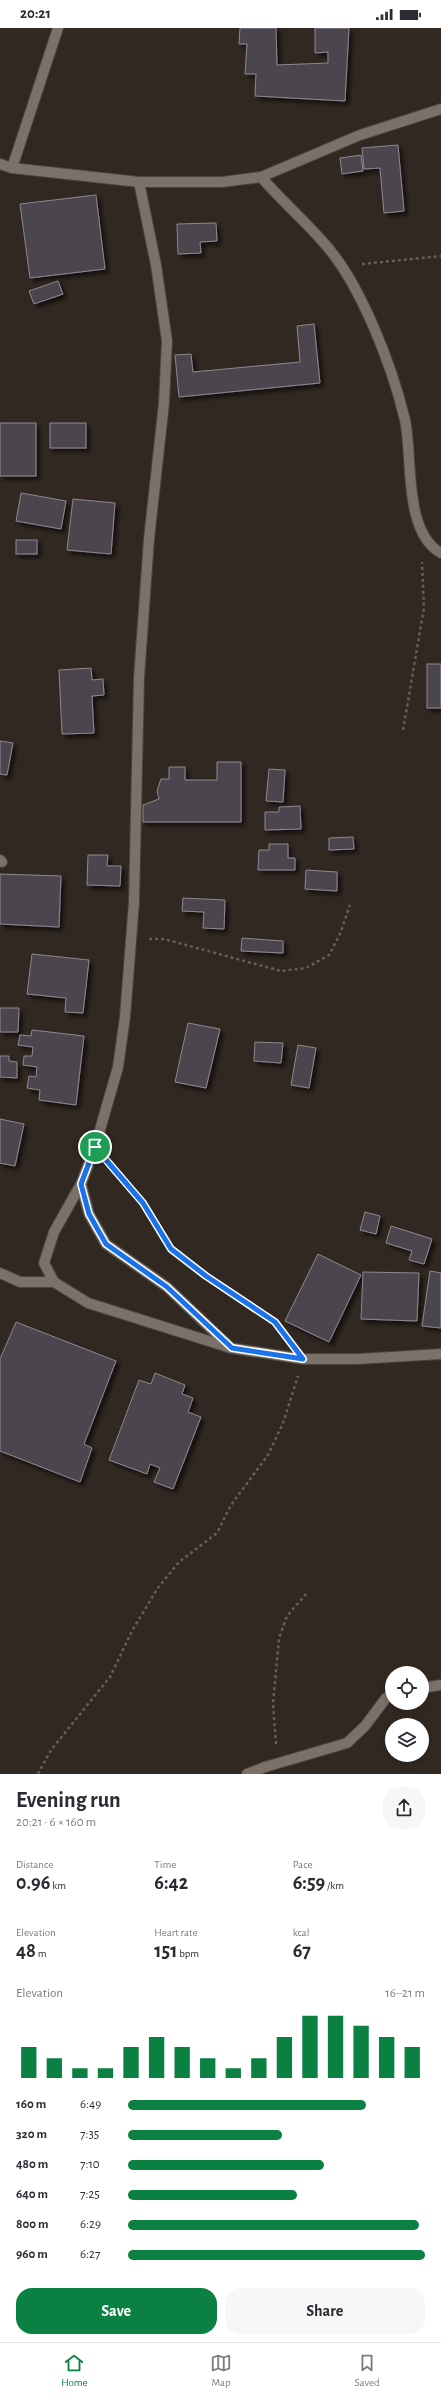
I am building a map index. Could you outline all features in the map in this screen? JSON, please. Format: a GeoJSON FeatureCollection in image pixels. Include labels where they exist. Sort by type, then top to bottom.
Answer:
{"type":"FeatureCollection","features":[{"type":"Feature","properties":{"kind":"street"},"geometry":{"type":"LineString","coordinates":[[12,168],[58,28]]}},
{"type":"Feature","properties":{"kind":"street"},"geometry":{"type":"LineString","coordinates":[[0,164],[12,168],[139,182],[222,182],[261,177],[360,135],[441,109]]}},
{"type":"Feature","properties":{"kind":"street"},"geometry":{"type":"LineString","coordinates":[[261,177],[324,243],[360,296],[391,374],[405,421],[414,510],[424,535],[434,549],[441,553]]}},
{"type":"Feature","properties":{"kind":"street"},"geometry":{"type":"LineString","coordinates":[[139,182],[156,265],[167,341],[164,403],[149,540],[139,678],[134,902],[118,1067],[95,1147],[81,1184],[54,1232],[44,1263],[54,1282],[88,1303],[232,1348],[303,1359],[358,1359],[441,1354]]}},
{"type":"Feature","properties":{"kind":"street"},"geometry":{"type":"LineString","coordinates":[[81,1184],[89,1214],[106,1244],[167,1287],[232,1348]]}},
{"type":"Feature","properties":{"kind":"street"},"geometry":{"type":"LineString","coordinates":[[0,1273],[20,1282],[54,1282]]}},
{"type":"Feature","properties":{"kind":"street"},"geometry":{"type":"LineString","coordinates":[[429,1687],[441,1685]]}},
{"type":"Feature","properties":{"kind":"street"},"geometry":{"type":"LineString","coordinates":[[247,1774],[278,1763],[347,1743],[365,1726],[385,1699]]}},
{"type":"Feature","properties":{"kind":"path"},"geometry":{"type":"LineString","coordinates":[[341,266],[441,256]]}},
{"type":"Feature","properties":{"kind":"path"},"geometry":{"type":"LineString","coordinates":[[403,730],[424,608],[422,571],[424,535]]}},
{"type":"Feature","properties":{"kind":"path"},"geometry":{"type":"LineString","coordinates":[[130,938],[164,939],[281,971],[306,968],[329,955],[340,934],[350,905]]}},
{"type":"Feature","properties":{"kind":"path"},"geometry":{"type":"LineString","coordinates":[[38,1774],[51,1750],[110,1677],[132,1630],[157,1589],[179,1562],[217,1533],[231,1504],[268,1455],[283,1423],[303,1359],[275,1322],[206,1276],[171,1249],[143,1203],[95,1147]]}},
{"type":"Feature","properties":{"kind":"path"},"geometry":{"type":"LineString","coordinates":[[278,1763],[273,1704],[279,1638],[287,1616],[307,1593]]}},
{"type":"Feature","properties":{"kind":"building"},"geometry":{"type":"Polygon","coordinates":[[[240,28],[276,28],[277,65],[328,63],[328,52],[315,53],[315,28],[349,28],[345,101],[255,96],[256,74],[245,74],[247,44],[239,44],[240,28]]]}},
{"type":"Feature","properties":{"kind":"building"},"geometry":{"type":"Polygon","coordinates":[[[398,145],[404,211],[384,213],[380,168],[364,169],[362,148],[398,145]]]}},
{"type":"Feature","properties":{"kind":"building"},"geometry":{"type":"Polygon","coordinates":[[[361,155],[363,171],[342,174],[340,158],[361,155]]]}},
{"type":"Feature","properties":{"kind":"building"},"geometry":{"type":"Polygon","coordinates":[[[96,195],[105,269],[30,278],[20,204],[96,195]]]}},
{"type":"Feature","properties":{"kind":"building"},"geometry":{"type":"Polygon","coordinates":[[[216,223],[217,241],[200,242],[201,253],[178,254],[177,224],[216,223]]]}},
{"type":"Feature","properties":{"kind":"building"},"geometry":{"type":"Polygon","coordinates":[[[58,281],[63,294],[34,304],[29,291],[58,281]]]}},
{"type":"Feature","properties":{"kind":"building"},"geometry":{"type":"Polygon","coordinates":[[[314,324],[320,383],[179,397],[175,355],[191,354],[193,372],[300,362],[297,326],[314,324]]]}},
{"type":"Feature","properties":{"kind":"building"},"geometry":{"type":"Polygon","coordinates":[[[0,423],[36,423],[36,476],[0,476],[0,423]]]}},
{"type":"Feature","properties":{"kind":"building"},"geometry":{"type":"Polygon","coordinates":[[[50,423],[86,423],[86,448],[50,448],[50,423]]]}},
{"type":"Feature","properties":{"kind":"building"},"geometry":{"type":"Polygon","coordinates":[[[21,493],[66,501],[61,529],[16,521],[21,493]]]}},
{"type":"Feature","properties":{"kind":"building"},"geometry":{"type":"Polygon","coordinates":[[[73,499],[115,503],[111,554],[67,550],[73,499]]]}},
{"type":"Feature","properties":{"kind":"building"},"geometry":{"type":"Polygon","coordinates":[[[16,540],[37,540],[37,554],[16,554],[16,540]]]}},
{"type":"Feature","properties":{"kind":"building"},"geometry":{"type":"Polygon","coordinates":[[[427,664],[441,664],[441,708],[427,708],[427,664]]]}},
{"type":"Feature","properties":{"kind":"building"},"geometry":{"type":"Polygon","coordinates":[[[91,668],[92,680],[103,679],[104,695],[92,696],[94,733],[62,734],[59,670],[91,668]]]}},
{"type":"Feature","properties":{"kind":"building"},"geometry":{"type":"Polygon","coordinates":[[[0,741],[13,743],[7,775],[0,774],[0,741]]]}},
{"type":"Feature","properties":{"kind":"building"},"geometry":{"type":"Polygon","coordinates":[[[217,762],[241,762],[241,822],[143,822],[143,805],[159,799],[157,791],[161,779],[169,779],[169,767],[185,767],[185,780],[217,780],[217,762]]]}},
{"type":"Feature","properties":{"kind":"building"},"geometry":{"type":"Polygon","coordinates":[[[269,769],[285,770],[283,802],[266,801],[269,769]]]}},
{"type":"Feature","properties":{"kind":"building"},"geometry":{"type":"Polygon","coordinates":[[[300,806],[301,829],[265,830],[265,812],[279,812],[279,807],[300,806]]]}},
{"type":"Feature","properties":{"kind":"building"},"geometry":{"type":"Polygon","coordinates":[[[353,837],[354,849],[329,850],[329,838],[353,837]]]}},
{"type":"Feature","properties":{"kind":"building"},"geometry":{"type":"Polygon","coordinates":[[[269,844],[288,844],[288,858],[295,858],[295,870],[258,870],[259,850],[269,850],[269,844]]]}},
{"type":"Feature","properties":{"kind":"building"},"geometry":{"type":"Polygon","coordinates":[[[88,855],[108,855],[107,866],[121,866],[120,886],[87,885],[88,855]]]}},
{"type":"Feature","properties":{"kind":"building"},"geometry":{"type":"Polygon","coordinates":[[[306,870],[337,872],[337,891],[305,889],[306,870]]]}},
{"type":"Feature","properties":{"kind":"building"},"geometry":{"type":"Polygon","coordinates":[[[0,874],[61,876],[59,927],[0,924],[0,874]]]}},
{"type":"Feature","properties":{"kind":"building"},"geometry":{"type":"Polygon","coordinates":[[[183,898],[225,900],[224,929],[203,928],[204,912],[182,911],[183,898]]]}},
{"type":"Feature","properties":{"kind":"building"},"geometry":{"type":"Polygon","coordinates":[[[242,938],[283,941],[283,953],[241,951],[242,938]]]}},
{"type":"Feature","properties":{"kind":"building"},"geometry":{"type":"Polygon","coordinates":[[[32,954],[89,960],[83,1013],[65,1012],[66,998],[27,994],[32,954]]]}},
{"type":"Feature","properties":{"kind":"building"},"geometry":{"type":"Polygon","coordinates":[[[0,1008],[19,1008],[18,1032],[0,1032],[0,1008]]]}},
{"type":"Feature","properties":{"kind":"building"},"geometry":{"type":"Polygon","coordinates":[[[188,1023],[220,1029],[206,1088],[175,1082],[188,1023]]]}},
{"type":"Feature","properties":{"kind":"building"},"geometry":{"type":"Polygon","coordinates":[[[32,1030],[84,1036],[76,1105],[39,1100],[40,1090],[27,1088],[29,1076],[36,1077],[37,1067],[23,1065],[24,1056],[32,1056],[33,1047],[18,1045],[20,1035],[31,1036],[32,1030]]]}},
{"type":"Feature","properties":{"kind":"building"},"geometry":{"type":"Polygon","coordinates":[[[255,1042],[283,1043],[281,1063],[254,1061],[255,1042]]]}},
{"type":"Feature","properties":{"kind":"building"},"geometry":{"type":"Polygon","coordinates":[[[298,1045],[316,1048],[309,1088],[291,1085],[298,1045]]]}},
{"type":"Feature","properties":{"kind":"building"},"geometry":{"type":"Polygon","coordinates":[[[0,1056],[9,1056],[9,1061],[17,1062],[17,1078],[0,1077],[0,1056]]]}},
{"type":"Feature","properties":{"kind":"building"},"geometry":{"type":"Polygon","coordinates":[[[0,1119],[24,1124],[15,1166],[0,1163],[0,1119]]]}},
{"type":"Feature","properties":{"kind":"building"},"geometry":{"type":"Polygon","coordinates":[[[365,1212],[380,1216],[376,1234],[360,1230],[365,1212]]]}},
{"type":"Feature","properties":{"kind":"building"},"geometry":{"type":"Polygon","coordinates":[[[391,1226],[432,1239],[424,1264],[409,1260],[412,1251],[386,1243],[391,1226]]]}},
{"type":"Feature","properties":{"kind":"building"},"geometry":{"type":"Polygon","coordinates":[[[318,1254],[361,1275],[329,1342],[285,1321],[318,1254]]]}},
{"type":"Feature","properties":{"kind":"building"},"geometry":{"type":"Polygon","coordinates":[[[430,1271],[441,1273],[441,1328],[422,1326],[430,1271]]]}},
{"type":"Feature","properties":{"kind":"building"},"geometry":{"type":"Polygon","coordinates":[[[363,1272],[419,1273],[417,1321],[361,1319],[363,1272]]]}},
{"type":"Feature","properties":{"kind":"building"},"geometry":{"type":"Polygon","coordinates":[[[16,1322],[116,1361],[84,1444],[92,1448],[80,1482],[0,1451],[0,1359],[16,1322]]]}},
{"type":"Feature","properties":{"kind":"building"},"geometry":{"type":"Polygon","coordinates":[[[155,1373],[185,1385],[182,1394],[193,1398],[188,1412],[201,1417],[173,1489],[154,1482],[160,1468],[150,1464],[147,1474],[109,1460],[139,1380],[151,1384],[155,1373]]]}},
{"type":"Feature","properties":{"kind":"route"},"geometry":{"type":"LineString","coordinates":[[95,1147],[143,1203],[171,1249],[206,1276],[275,1322],[303,1359],[232,1348],[167,1287],[106,1244],[89,1214],[81,1184],[95,1147]]}}]}
